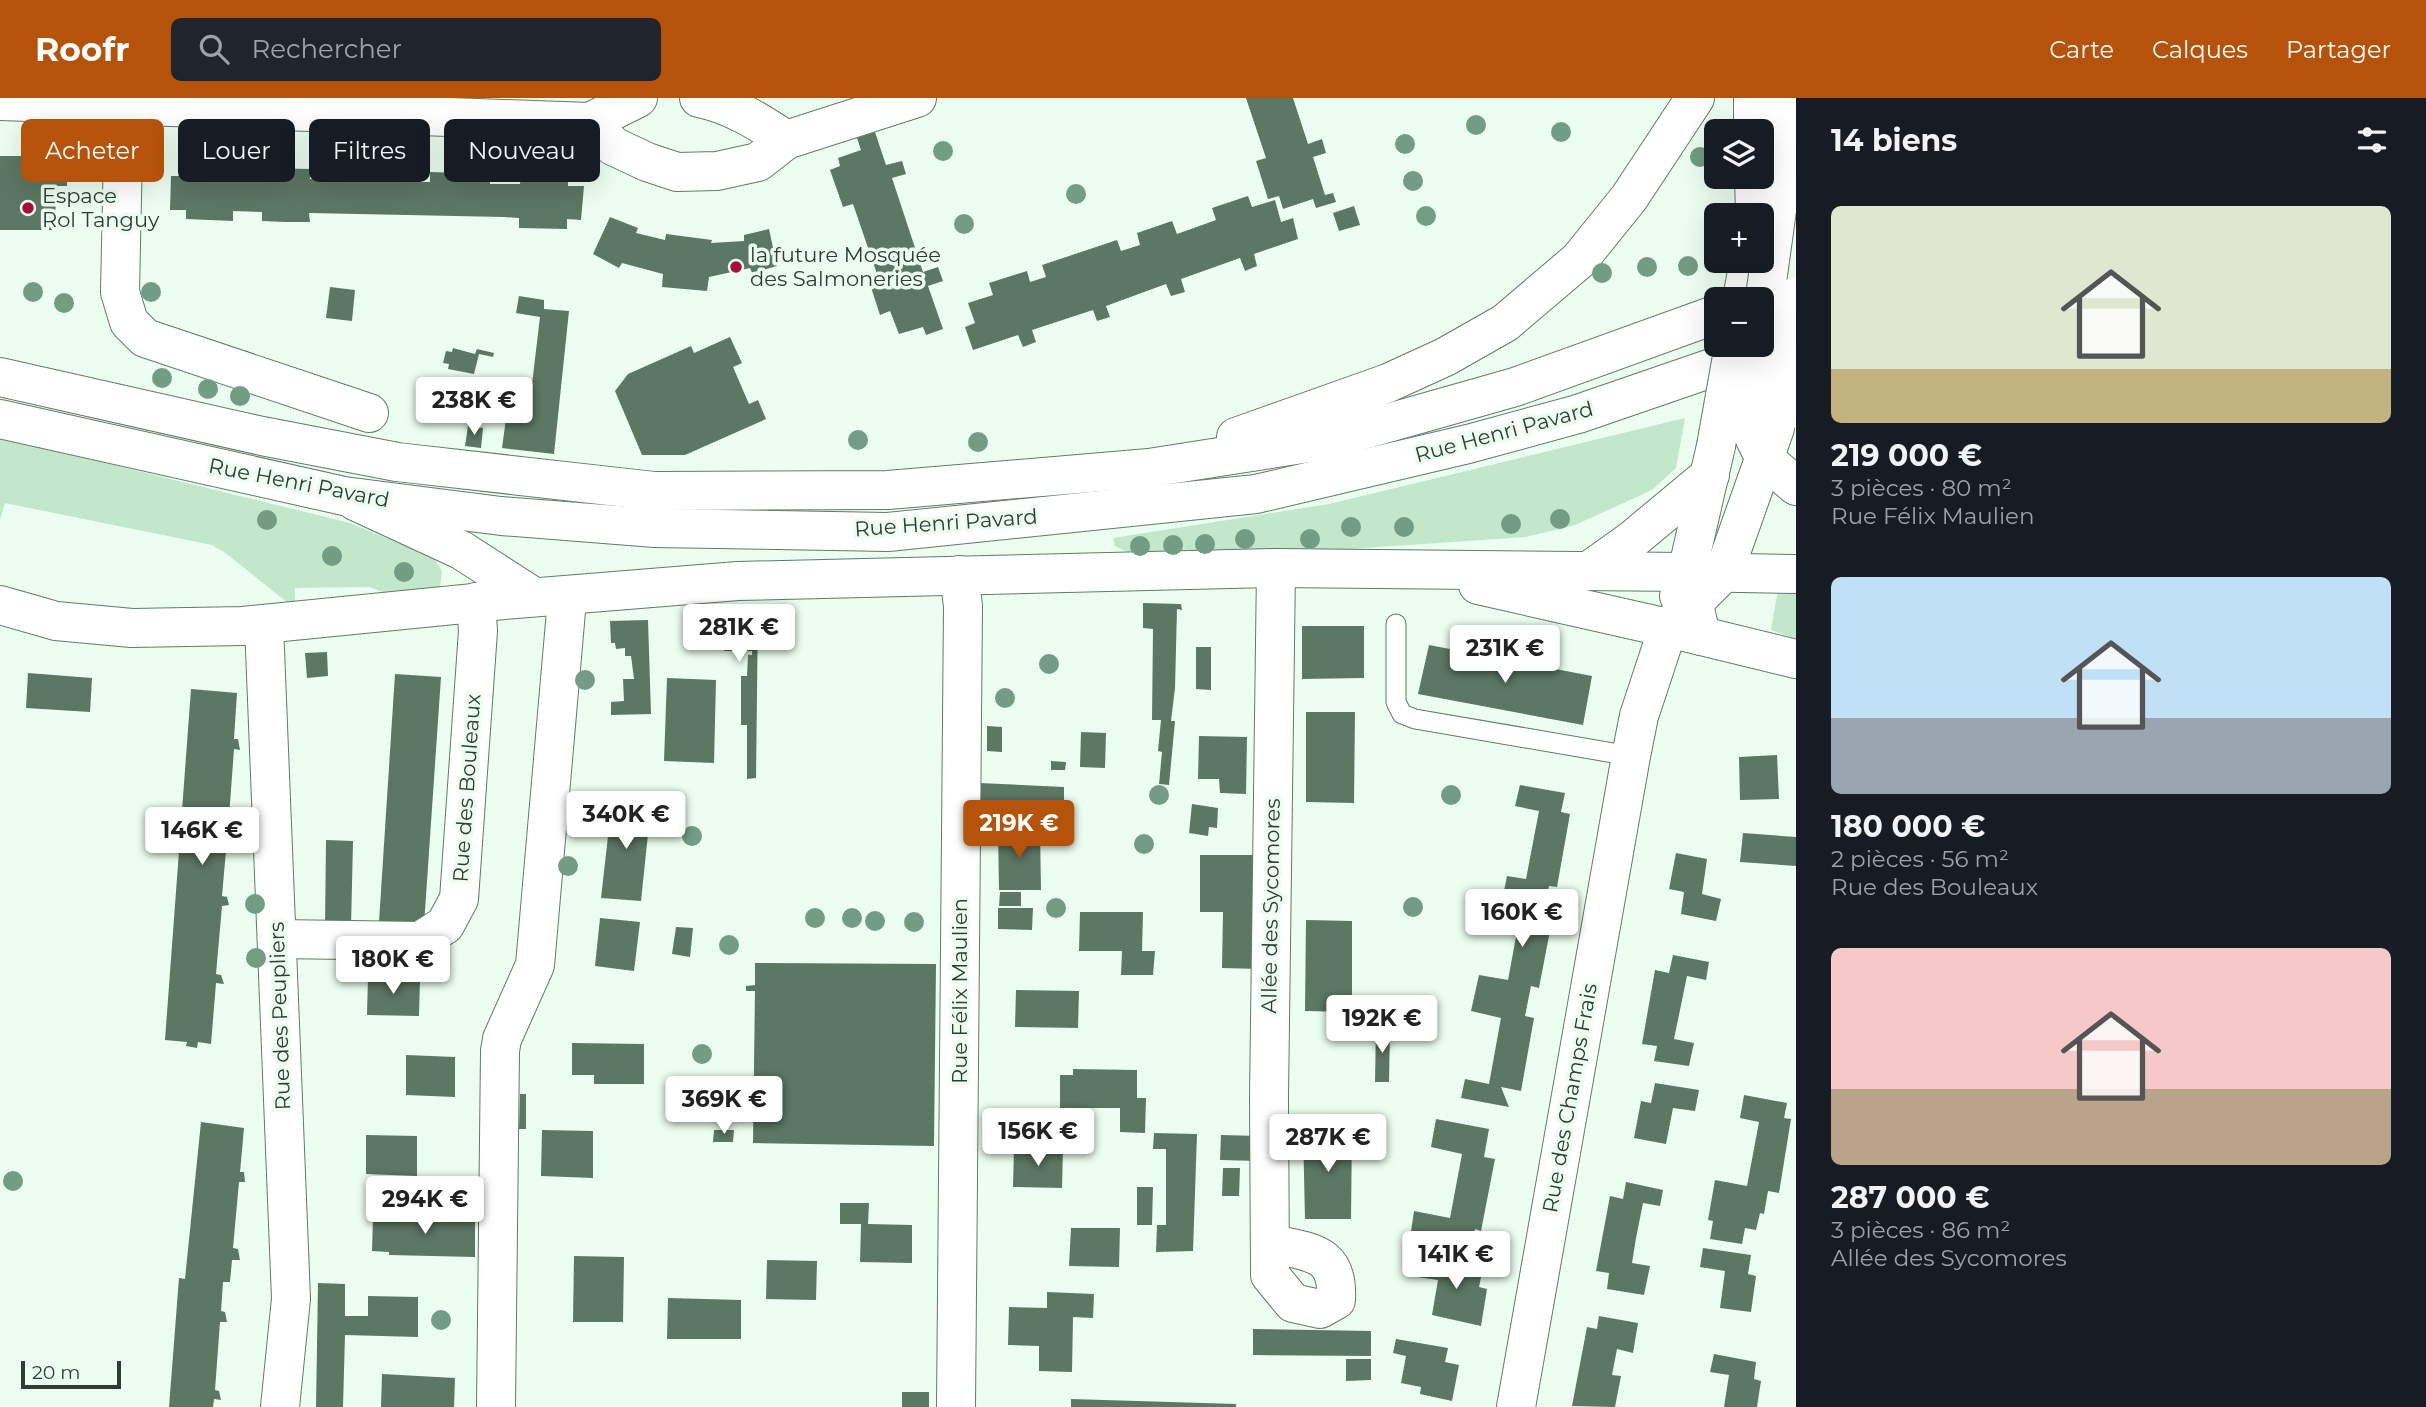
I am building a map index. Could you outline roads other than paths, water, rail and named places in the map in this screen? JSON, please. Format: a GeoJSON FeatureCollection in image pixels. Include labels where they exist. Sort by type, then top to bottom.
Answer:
{"type":"FeatureCollection","features":[{"type":"Feature","properties":{"kind":"street"},"geometry":{"type":"LineString","coordinates":[[596,119],[638,98]]}},
{"type":"Feature","properties":{"kind":"street"},"geometry":{"type":"LineString","coordinates":[[699,98],[724,103],[786,140]]}},
{"type":"Feature","properties":{"kind":"street"},"geometry":{"type":"LineString","coordinates":[[775,98],[786,140]]}},
{"type":"Feature","properties":{"kind":"street"},"geometry":{"type":"LineString","coordinates":[[600,132],[613,146],[677,172],[717,171],[758,162],[786,140],[917,98]]}},
{"type":"Feature","properties":{"kind":"street"},"geometry":{"type":"LineString","coordinates":[[1149,468],[1388,383],[1445,357],[1504,323],[1579,260],[1629,198],[1695,98]]}},
{"type":"Feature","properties":{"kind":"street"},"geometry":{"type":"LineString","coordinates":[[1753,98],[1753,119]]}},
{"type":"Feature","properties":{"kind":"street"},"geometry":{"type":"LineString","coordinates":[[1767,203],[1778,98]]}},
{"type":"Feature","properties":{"kind":"street"},"geometry":{"type":"LineString","coordinates":[[0,100],[508,119]]}},
{"type":"Feature","properties":{"kind":"street"},"geometry":{"type":"LineString","coordinates":[[124,105],[120,292],[129,321],[145,338],[369,413]]}},
{"type":"Feature","properties":{"kind":"street"},"geometry":{"type":"LineString","coordinates":[[1774,293],[1796,285]]}},
{"type":"Feature","properties":{"kind":"street"},"geometry":{"type":"LineString","coordinates":[[1685,632],[1705,572],[1765,438],[1796,296]]}},
{"type":"Feature","properties":{"kind":"street","name":"Rue Henri Pavard"},"geometry":{"type":"LineString","coordinates":[[0,377],[262,436],[397,462],[654,491],[888,490],[1149,468],[1328,440],[1515,387],[1704,319]]}},
{"type":"Feature","properties":{"kind":"street","name":"Rue Henri Pavard"},"geometry":{"type":"LineString","coordinates":[[0,419],[344,496],[501,516],[655,528],[888,531],[1256,494],[1468,444],[1578,414],[1796,339]]}},
{"type":"Feature","properties":{"kind":"street"},"geometry":{"type":"LineString","coordinates":[[1705,572],[1713,461],[1732,357]]}},
{"type":"Feature","properties":{"kind":"street"},"geometry":{"type":"LineString","coordinates":[[1757,357],[1751,402],[1765,438],[1796,486]]}},
{"type":"Feature","properties":{"kind":"street"},"geometry":{"type":"LineString","coordinates":[[1590,570],[1633,540],[1713,461]]}},
{"type":"Feature","properties":{"kind":"street"},"geometry":{"type":"LineString","coordinates":[[344,496],[447,543],[549,597],[566,618],[535,965],[502,1039],[500,1051],[496,1407]]}},
{"type":"Feature","properties":{"kind":"street"},"geometry":{"type":"LineString","coordinates":[[447,543],[458,579],[459,604]]}},
{"type":"Feature","properties":{"kind":"street"},"geometry":{"type":"LineString","coordinates":[[0,605],[56,621],[132,628],[264,625],[459,604],[738,581],[1276,568],[1796,574]]}},
{"type":"Feature","properties":{"kind":"street","name":"Allée des Sycomores"},"geometry":{"type":"LineString","coordinates":[[1270,1243],[1269,1097],[1276,568]]}},
{"type":"Feature","properties":{"kind":"street"},"geometry":{"type":"LineString","coordinates":[[1401,568],[1796,659]]}},
{"type":"Feature","properties":{"kind":"street","name":"Rue Félix Maulien"},"geometry":{"type":"LineString","coordinates":[[956,1407],[963,606],[959,575]]}},
{"type":"Feature","properties":{"kind":"street","name":"Rue des Bouleaux"},"geometry":{"type":"LineString","coordinates":[[277,939],[420,941],[445,925],[458,899],[478,631],[459,604]]}},
{"type":"Feature","properties":{"kind":"street","name":"Rue des Peupliers"},"geometry":{"type":"LineString","coordinates":[[264,625],[291,1299],[280,1407]]}},
{"type":"Feature","properties":{"kind":"street","name":"Rue des Champs Frais"},"geometry":{"type":"LineString","coordinates":[[1517,1407],[1639,716],[1685,632]]}},
{"type":"Feature","properties":{"kind":"lane"},"geometry":{"type":"LineString","coordinates":[[1396,624],[1396,702],[1402,714],[1415,719],[1631,756]]}},
{"type":"Feature","properties":{"kind":"place","name":"Espace Rol Tanguy"},"geometry":{"type":"Point","coordinates":[28,208]}},
{"type":"Feature","properties":{"kind":"place","name":"la future Mosquée des Salmoneries"},"geometry":{"type":"Point","coordinates":[736,267]}}]}
